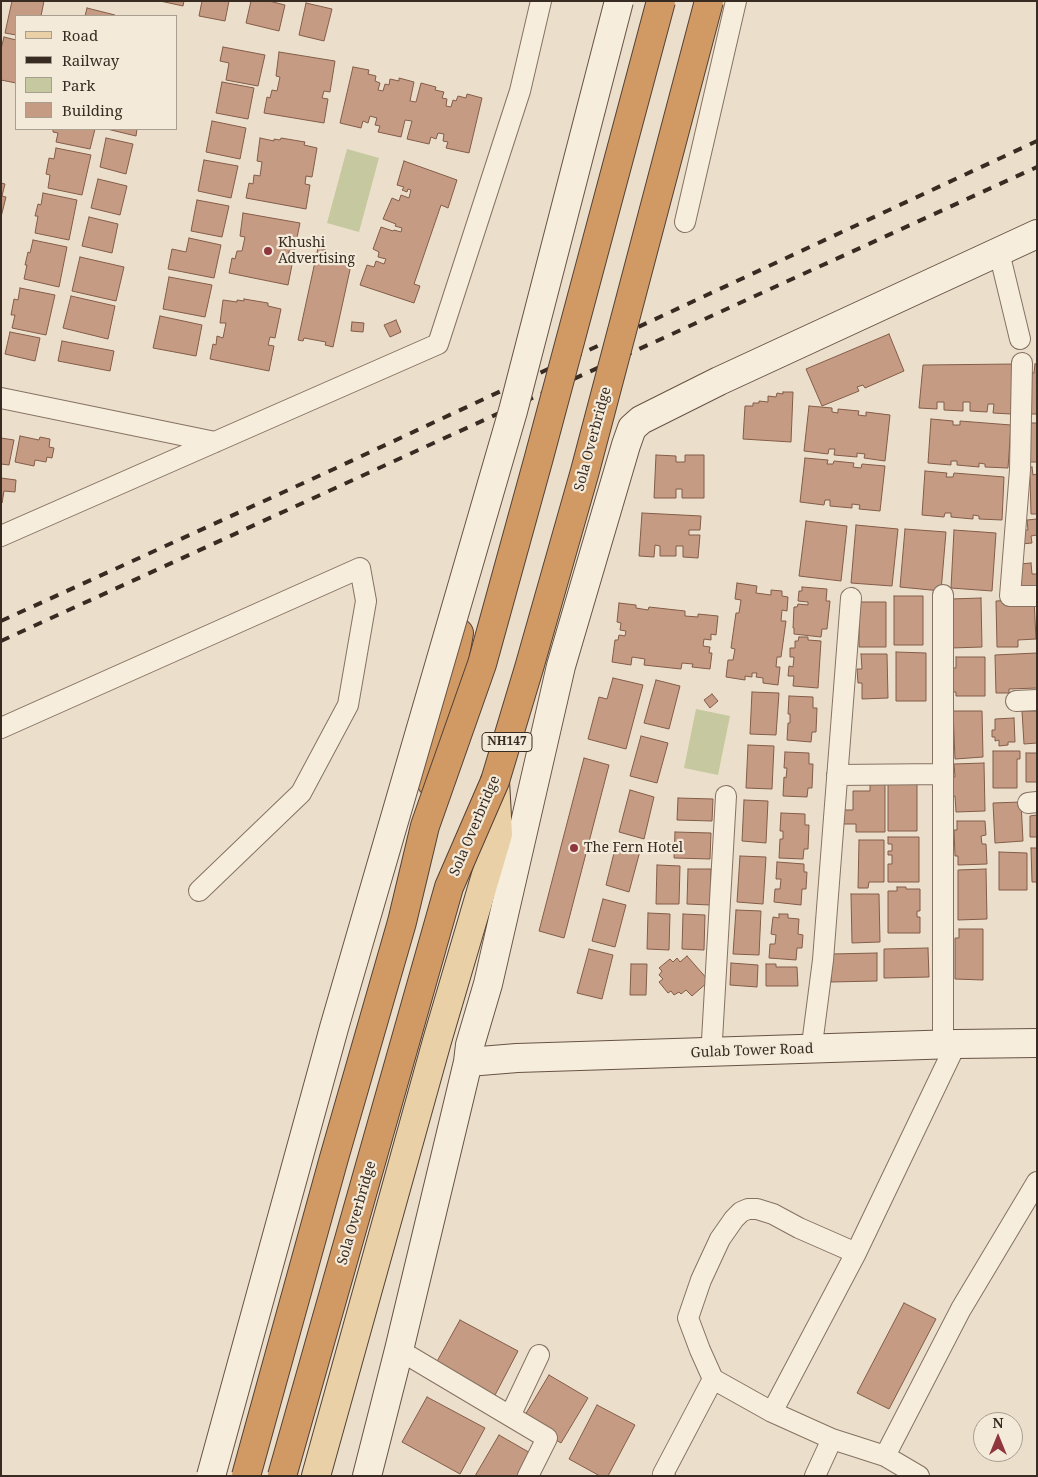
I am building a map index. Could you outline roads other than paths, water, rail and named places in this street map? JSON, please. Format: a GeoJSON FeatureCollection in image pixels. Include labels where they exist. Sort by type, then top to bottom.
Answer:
{"type":"FeatureCollection","features":[{"type":"Feature","properties":{"kind":"highway"},"geometry":{"type":"LineString","coordinates":[[424,826],[482,664],[661,1]]}},
{"type":"Feature","properties":{"kind":"highway","name":"Sola Overbridge"},"geometry":{"type":"LineString","coordinates":[[282,1476],[448,888],[495,781],[585,471],[710,1]]}},
{"type":"Feature","properties":{"kind":"highway"},"geometry":{"type":"LineString","coordinates":[[246,1476],[402,922],[424,826],[475,541]]}},
{"type":"Feature","properties":{"kind":"main road"},"geometry":{"type":"LineString","coordinates":[[316,1476],[436,1041],[498,834],[495,781]]}},
{"type":"Feature","properties":{"kind":"street"},"geometry":{"type":"LineString","coordinates":[[1,536],[438,344],[520,91],[541,1]]}},
{"type":"Feature","properties":{"kind":"street"},"geometry":{"type":"LineString","coordinates":[[211,1476],[334,1028],[513,411],[619,1]]}},
{"type":"Feature","properties":{"kind":"street"},"geometry":{"type":"LineString","coordinates":[[685,222],[736,1]]}},
{"type":"Feature","properties":{"kind":"street"},"geometry":{"type":"LineString","coordinates":[[367,1476],[399,1350],[469,1054],[488,984],[561,666],[632,428],[641,420],[719,381],[1037,234]]}},
{"type":"Feature","properties":{"kind":"street"},"geometry":{"type":"LineString","coordinates":[[998,252],[1020,339]]}},
{"type":"Feature","properties":{"kind":"street"},"geometry":{"type":"LineString","coordinates":[[1022,363],[1020,470],[1010,596],[1037,596]]}},
{"type":"Feature","properties":{"kind":"street"},"geometry":{"type":"LineString","coordinates":[[1,398],[215,442]]}},
{"type":"Feature","properties":{"kind":"street"},"geometry":{"type":"LineString","coordinates":[[1,728],[360,568],[366,601],[348,705],[301,792],[199,891]]}},
{"type":"Feature","properties":{"kind":"street"},"geometry":{"type":"LineString","coordinates":[[772,1412],[856,1253],[950,1038],[943,774],[943,595]]}},
{"type":"Feature","properties":{"kind":"street"},"geometry":{"type":"LineString","coordinates":[[813,1037],[823,960],[851,598]]}},
{"type":"Feature","properties":{"kind":"street"},"geometry":{"type":"LineString","coordinates":[[1016,700],[1037,700]]}},
{"type":"Feature","properties":{"kind":"street"},"geometry":{"type":"LineString","coordinates":[[837,775],[943,774]]}},
{"type":"Feature","properties":{"kind":"street"},"geometry":{"type":"LineString","coordinates":[[712,1040],[726,796]]}},
{"type":"Feature","properties":{"kind":"street"},"geometry":{"type":"LineString","coordinates":[[469,1054],[516,1046],[813,1037],[950,1038],[1037,1029]]}},
{"type":"Feature","properties":{"kind":"street","name":"Gulab Tower Road"},"geometry":{"type":"LineString","coordinates":[[469,1054],[517,1058],[950,1038],[1037,1044]]}},
{"type":"Feature","properties":{"kind":"street"},"geometry":{"type":"LineString","coordinates":[[885,1456],[961,1309],[1037,1182]]}},
{"type":"Feature","properties":{"kind":"street"},"geometry":{"type":"LineString","coordinates":[[856,1253],[799,1228],[773,1214],[757,1209],[748,1209],[741,1212],[734,1219],[720,1240],[701,1280],[688,1318],[713,1379],[772,1412],[832,1438],[885,1456],[920,1476]]}},
{"type":"Feature","properties":{"kind":"street"},"geometry":{"type":"LineString","coordinates":[[399,1350],[547,1438],[528,1476]]}},
{"type":"Feature","properties":{"kind":"street"},"geometry":{"type":"LineString","coordinates":[[510,1416],[539,1355]]}},
{"type":"Feature","properties":{"kind":"street"},"geometry":{"type":"LineString","coordinates":[[659,1473],[713,1379]]}},
{"type":"Feature","properties":{"kind":"street"},"geometry":{"type":"LineString","coordinates":[[815,1476],[832,1438]]}},
{"type":"Feature","properties":{"kind":"railway"},"geometry":{"type":"LineString","coordinates":[[1,621],[321,475],[1037,141]]}},
{"type":"Feature","properties":{"kind":"railway"},"geometry":{"type":"LineString","coordinates":[[1,641],[1037,167]]}},
{"type":"Feature","properties":{"kind":"place","name":"Khushi Advertising"},"geometry":{"type":"Point","coordinates":[268,251]}},
{"type":"Feature","properties":{"kind":"place","name":"The Fern Hotel"},"geometry":{"type":"Point","coordinates":[574,848]}}]}
